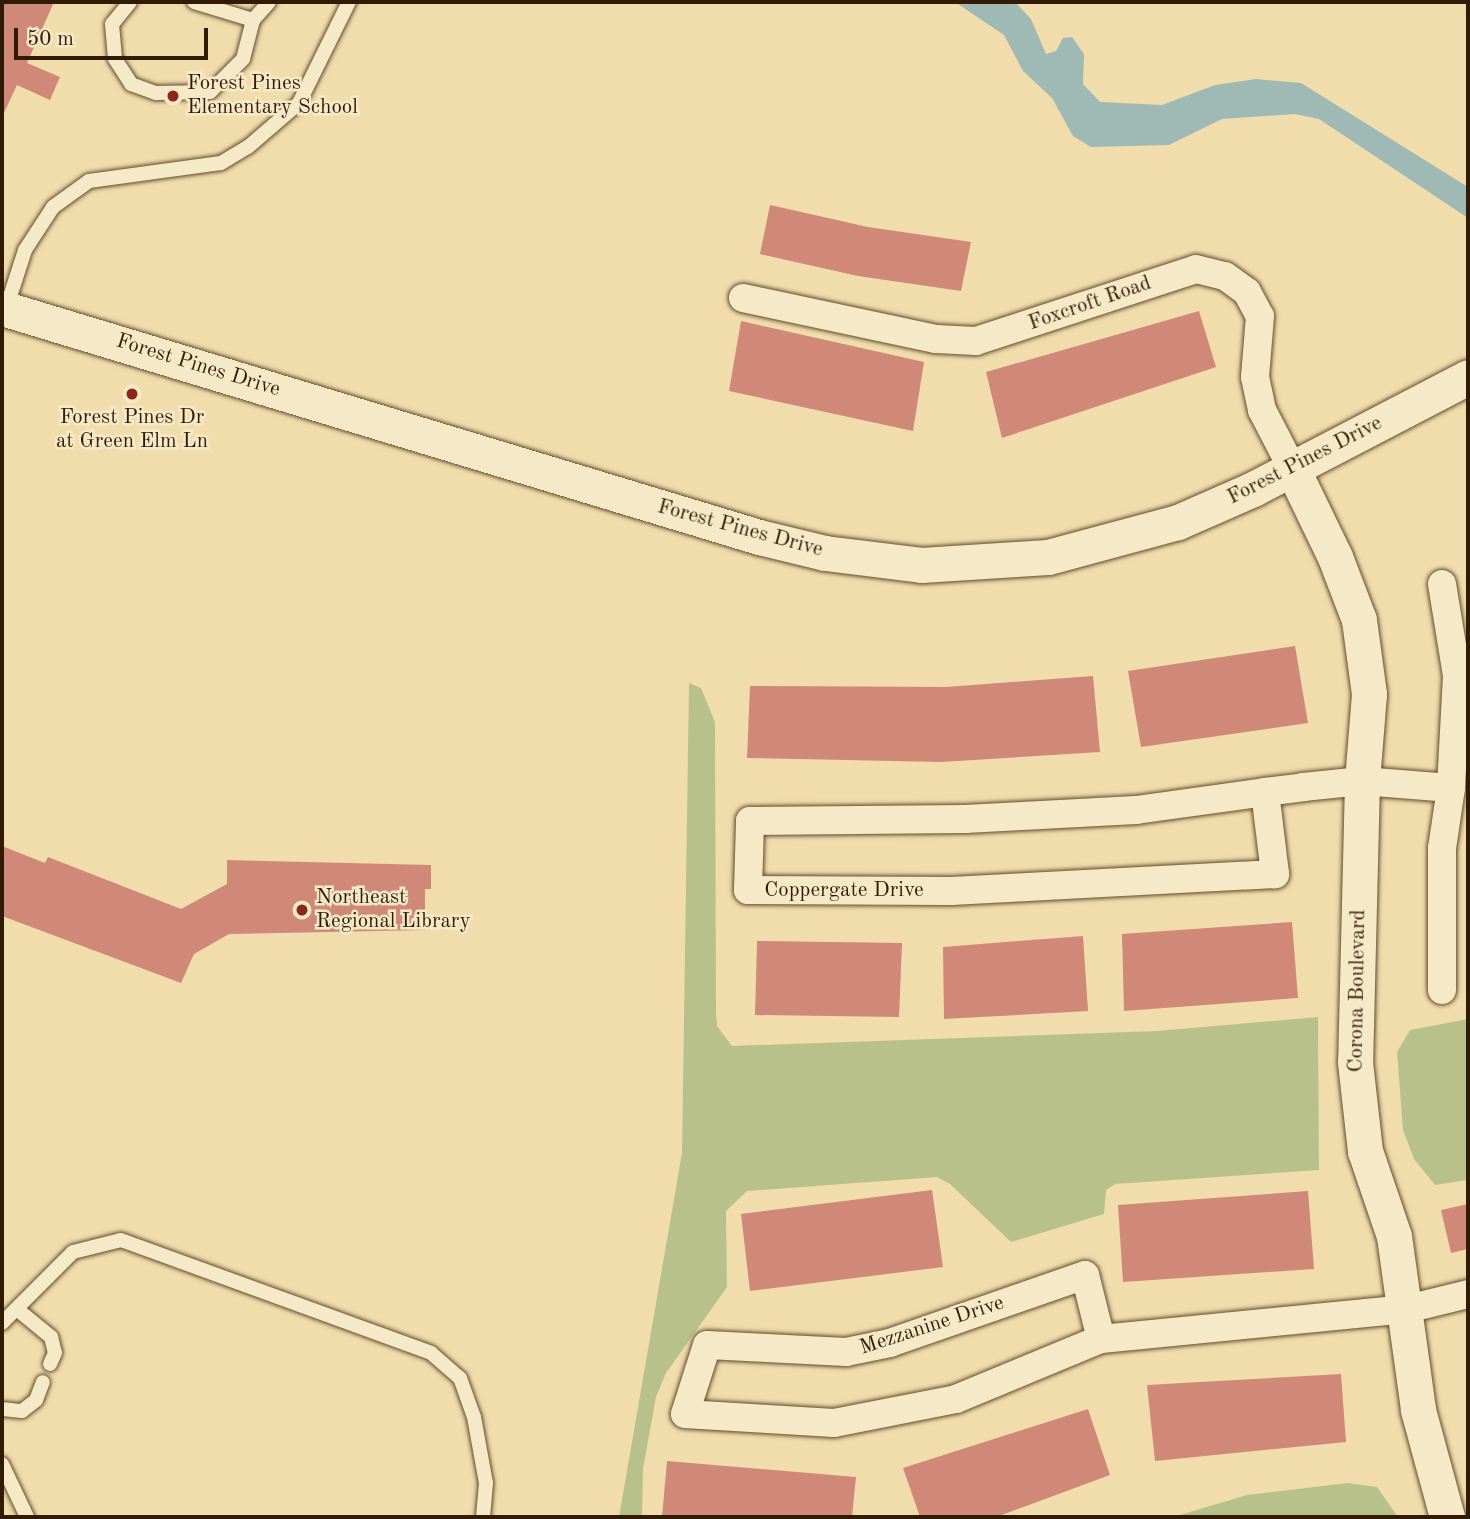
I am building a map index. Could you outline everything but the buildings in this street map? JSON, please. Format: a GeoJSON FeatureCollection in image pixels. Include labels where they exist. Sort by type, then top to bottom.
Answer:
{"type":"FeatureCollection","features":[{"type":"Feature","properties":{"kind":"street","name":"Foxcroft Road"},"geometry":{"type":"LineString","coordinates":[[743,298],[936,339],[976,341],[1196,269],[1226,276],[1247,292],[1260,316],[1255,377],[1262,410],[1292,468]]}},
{"type":"Feature","properties":{"kind":"street","name":"Forest Pines Drive"},"geometry":{"type":"LineString","coordinates":[[3,314],[759,537],[825,553],[921,565],[1048,557],[1114,542],[1206,511],[1468,377]]}},
{"type":"Feature","properties":{"kind":"street","name":"Corona Boulevard"},"geometry":{"type":"LineString","coordinates":[[1292,468],[1335,557],[1359,620],[1369,694],[1362,781],[1355,1062],[1365,1151],[1394,1236],[1407,1309],[1418,1410],[1447,1517]]}},
{"type":"Feature","properties":{"kind":"street"},"geometry":{"type":"LineString","coordinates":[[1441,584],[1457,676],[1451,788],[1441,848],[1441,989]]}},
{"type":"Feature","properties":{"kind":"street","name":"Coppergate Drive"},"geometry":{"type":"LineString","coordinates":[[1265,792],[1275,874],[965,891],[748,890],[750,821],[965,819],[1136,810],[1265,792],[1362,781],[1451,788]]}},
{"type":"Feature","properties":{"kind":"street","name":"Mezzanine Drive"},"geometry":{"type":"LineString","coordinates":[[1101,1339],[1085,1275],[890,1343],[846,1352],[707,1345],[685,1414],[834,1423],[956,1399],[1101,1339],[1407,1309],[1468,1294]]}},
{"type":"Feature","properties":{"kind":"lane"},"geometry":{"type":"LineString","coordinates":[[130,2],[112,24],[115,59],[131,84],[156,93],[210,92],[243,58],[253,20],[269,2]]}},
{"type":"Feature","properties":{"kind":"lane"},"geometry":{"type":"LineString","coordinates":[[194,2],[253,20]]}},
{"type":"Feature","properties":{"kind":"lane"},"geometry":{"type":"LineString","coordinates":[[3,314],[26,250],[53,207],[89,181],[221,163],[248,147],[299,103],[349,2]]}},
{"type":"Feature","properties":{"kind":"lane"},"geometry":{"type":"LineString","coordinates":[[2,1323],[18,1310],[73,1252],[121,1240],[431,1353],[460,1378],[474,1417],[486,1483],[483,1517]]}},
{"type":"Feature","properties":{"kind":"lane"},"geometry":{"type":"LineString","coordinates":[[18,1310],[51,1337],[55,1353],[50,1364]]}},
{"type":"Feature","properties":{"kind":"lane"},"geometry":{"type":"LineString","coordinates":[[2,1409],[22,1411],[36,1399],[43,1382]]}},
{"type":"Feature","properties":{"kind":"lane"},"geometry":{"type":"LineString","coordinates":[[2,1464],[27,1517]]}},
{"type":"Feature","properties":{"kind":"green space"},"geometry":{"type":"Polygon","coordinates":[[[689,683],[701,688],[715,722],[716,1012],[717,1026],[732,1046],[1157,1031],[1318,1017],[1319,1170],[1115,1184],[1106,1190],[1104,1214],[1011,1242],[950,1184],[937,1177],[747,1191],[726,1211],[727,1287],[666,1373],[656,1397],[643,1469],[642,1517],[619,1517],[682,1153],[689,683]]]}},
{"type":"Feature","properties":{"kind":"green space"},"geometry":{"type":"Polygon","coordinates":[[[1468,1019],[1468,1180],[1435,1185],[1414,1159],[1403,1130],[1397,1052],[1410,1030],[1468,1019]]]}},
{"type":"Feature","properties":{"kind":"green space"},"geometry":{"type":"Polygon","coordinates":[[[1348,1483],[1377,1487],[1398,1517],[1173,1517],[1247,1495],[1348,1483]]]}},
{"type":"Feature","properties":{"kind":"water"},"geometry":{"type":"Polygon","coordinates":[[[955,2],[1015,2],[1031,19],[1046,54],[1056,51],[1063,38],[1072,37],[1084,54],[1083,84],[1100,102],[1162,105],[1215,85],[1256,79],[1301,83],[1468,187],[1468,218],[1319,119],[1295,114],[1222,119],[1169,145],[1091,147],[1073,136],[1052,98],[1023,71],[1004,35],[955,2]]]}},
{"type":"Feature","properties":{"kind":"place","name":"Forest Pines Elementary School"},"geometry":{"type":"Point","coordinates":[173,96]}},
{"type":"Feature","properties":{"kind":"place","name":"Forest Pines Dr at Green Elm Ln"},"geometry":{"type":"Point","coordinates":[132,394]}},
{"type":"Feature","properties":{"kind":"place","name":"Northeast Regional Library"},"geometry":{"type":"Point","coordinates":[302,910]}}]}
